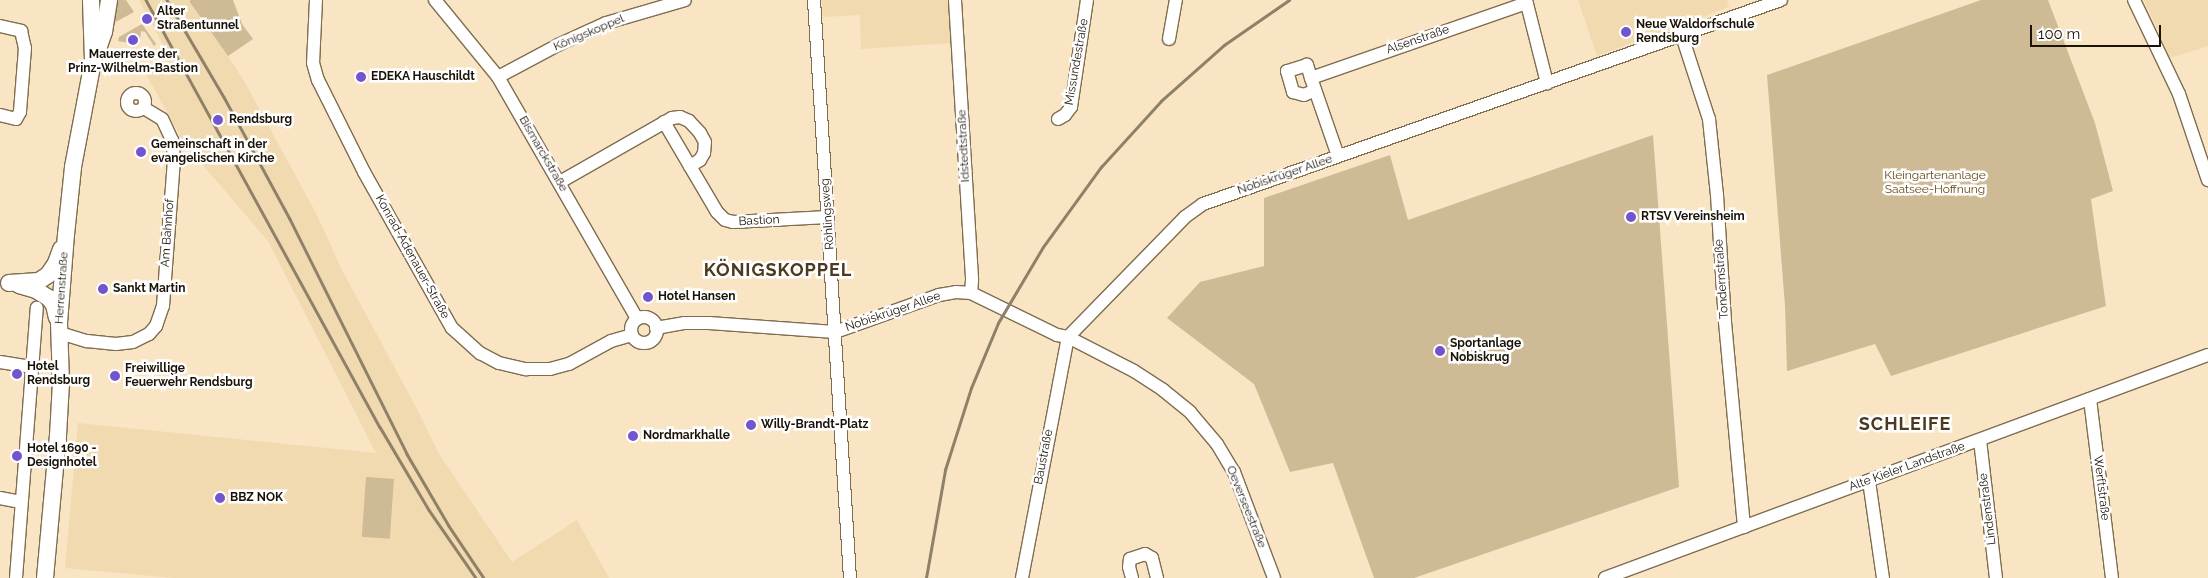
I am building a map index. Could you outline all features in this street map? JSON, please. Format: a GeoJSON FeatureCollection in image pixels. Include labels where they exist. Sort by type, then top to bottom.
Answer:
{"type":"FeatureCollection","features":[{"type":"Feature","properties":{"kind":"main road","name":"Herrenstraße"},"geometry":{"type":"LineString","coordinates":[[45,578],[58,436],[61,383],[59,328],[66,235],[73,167],[93,61],[91,0]]}},
{"type":"Feature","properties":{"kind":"main road"},"geometry":{"type":"LineString","coordinates":[[93,61],[104,32],[109,0]]}},
{"type":"Feature","properties":{"kind":"main road"},"geometry":{"type":"LineString","coordinates":[[5,282],[39,281],[48,275],[56,263],[66,235]]}},
{"type":"Feature","properties":{"kind":"main road"},"geometry":{"type":"LineString","coordinates":[[5,282],[36,290],[49,298],[54,305],[59,328]]}},
{"type":"Feature","properties":{"kind":"street","name":"Konrad-Adenauer-Straße"},"geometry":{"type":"LineString","coordinates":[[316,0],[313,63],[318,80],[364,172],[452,328],[465,341],[499,364],[526,369],[550,369],[569,364],[612,341],[632,335]]}},
{"type":"Feature","properties":{"kind":"street","name":"Bismarckstraße"},"geometry":{"type":"LineString","coordinates":[[435,0],[498,77],[637,319]]}},
{"type":"Feature","properties":{"kind":"street","name":"Königskoppel"},"geometry":{"type":"LineString","coordinates":[[498,77],[558,45],[606,23],[684,0]]}},
{"type":"Feature","properties":{"kind":"street","name":"Röhlingsweg"},"geometry":{"type":"LineString","coordinates":[[814,0],[850,578]]}},
{"type":"Feature","properties":{"kind":"street","name":"Idstedtstraße"},"geometry":{"type":"LineString","coordinates":[[955,0],[972,280],[970,293]]}},
{"type":"Feature","properties":{"kind":"street","name":"Missundestraße"},"geometry":{"type":"LineString","coordinates":[[1058,119],[1066,115],[1071,107],[1087,0]]}},
{"type":"Feature","properties":{"kind":"street"},"geometry":{"type":"LineString","coordinates":[[1169,39],[1176,0]]}},
{"type":"Feature","properties":{"kind":"street","name":"Nobiskrüger Allee"},"geometry":{"type":"LineString","coordinates":[[835,332],[939,295],[956,292],[970,293],[1057,335],[1068,337],[1185,217],[1203,204],[1780,0]]}},
{"type":"Feature","properties":{"kind":"street"},"geometry":{"type":"LineString","coordinates":[[2134,0],[2179,94],[2208,180]]}},
{"type":"Feature","properties":{"kind":"street","name":"Alsenstraße"},"geometry":{"type":"LineString","coordinates":[[1311,78],[1526,1],[1547,83]]}},
{"type":"Feature","properties":{"kind":"street"},"geometry":{"type":"LineString","coordinates":[[0,26],[21,32],[25,48],[20,112],[16,119],[0,115]]}},
{"type":"Feature","properties":{"kind":"street","name":"Tondernstraße"},"geometry":{"type":"LineString","coordinates":[[1682,36],[1709,119],[1744,527]]}},
{"type":"Feature","properties":{"kind":"street"},"geometry":{"type":"LineString","coordinates":[[1315,90],[1304,95],[1294,92],[1287,71],[1307,65],[1338,156]]}},
{"type":"Feature","properties":{"kind":"street","name":"Am Bahnhof"},"geometry":{"type":"LineString","coordinates":[[59,328],[87,341],[116,344],[133,342],[148,334],[156,326],[163,306],[174,158],[172,140],[162,120],[144,108]]}},
{"type":"Feature","properties":{"kind":"street"},"geometry":{"type":"LineString","coordinates":[[560,182],[664,122],[680,117],[689,121],[700,132],[704,142],[704,153],[700,160],[690,166]]}},
{"type":"Feature","properties":{"kind":"street","name":"Bastion"},"geometry":{"type":"LineString","coordinates":[[664,122],[717,212],[725,220],[733,222],[828,217]]}},
{"type":"Feature","properties":{"kind":"street","name":"Herrenstraße"},"geometry":{"type":"LineString","coordinates":[[16,578],[36,308]]}},
{"type":"Feature","properties":{"kind":"street"},"geometry":{"type":"LineString","coordinates":[[637,319],[650,319],[656,328],[654,338],[647,343],[639,342],[632,335],[632,324],[637,319]]}},
{"type":"Feature","properties":{"kind":"street"},"geometry":{"type":"LineString","coordinates":[[656,328],[684,323],[709,323],[835,332]]}},
{"type":"Feature","properties":{"kind":"street","name":"Baustraße"},"geometry":{"type":"LineString","coordinates":[[1022,578],[1068,337]]}},
{"type":"Feature","properties":{"kind":"street","name":"Oeverseestraße"},"geometry":{"type":"LineString","coordinates":[[1068,337],[1134,371],[1190,412],[1217,444],[1234,472],[1274,578]]}},
{"type":"Feature","properties":{"kind":"street","name":"Alte Kieler Landstraße"},"geometry":{"type":"LineString","coordinates":[[1605,578],[2208,355]]}},
{"type":"Feature","properties":{"kind":"street"},"geometry":{"type":"LineString","coordinates":[[0,362],[33,367]]}},
{"type":"Feature","properties":{"kind":"street","name":"Werftstraße"},"geometry":{"type":"LineString","coordinates":[[2090,398],[2112,578]]}},
{"type":"Feature","properties":{"kind":"street","name":"Lindenstraße"},"geometry":{"type":"LineString","coordinates":[[1980,440],[1996,578]]}},
{"type":"Feature","properties":{"kind":"street"},"geometry":{"type":"LineString","coordinates":[[1869,481],[1883,578]]}},
{"type":"Feature","properties":{"kind":"street"},"geometry":{"type":"LineString","coordinates":[[0,498],[21,502]]}},
{"type":"Feature","properties":{"kind":"street"},"geometry":{"type":"LineString","coordinates":[[1132,578],[1129,566],[1130,559],[1145,554],[1152,558],[1157,578]]}},
{"type":"Feature","properties":{"kind":"shaded area"},"geometry":{"type":"Polygon","coordinates":[[[139,0],[188,0],[228,56],[244,81],[317,215],[342,270],[439,454],[512,562],[577,520],[609,578],[174,578],[65,568],[78,423],[376,453],[268,241],[184,143],[146,74],[172,61],[139,0]]]}},
{"type":"Feature","properties":{"kind":"shaded area"},"geometry":{"type":"Polygon","coordinates":[[[822,0],[948,0],[952,43],[861,49],[860,15],[823,17],[822,0]]]}},
{"type":"Feature","properties":{"kind":"shaded area","name":"Neue Waldorfschule Rendsburg"},"geometry":{"type":"Polygon","coordinates":[[[1578,0],[1727,0],[1729,7],[1597,56],[1578,0]]]}},
{"type":"Feature","properties":{"kind":"shaded area"},"geometry":{"type":"Polygon","coordinates":[[[2144,0],[2208,0],[2208,46],[2170,58],[2144,0]]]}},
{"type":"Feature","properties":{"kind":"green space"},"geometry":{"type":"Polygon","coordinates":[[[115,0],[126,0],[134,12],[112,24],[115,0]]]}},
{"type":"Feature","properties":{"kind":"green space"},"geometry":{"type":"Polygon","coordinates":[[[233,0],[242,24],[253,39],[228,56],[189,1],[233,0]]]}},
{"type":"Feature","properties":{"kind":"green space","name":"Kleingartenanlage Saatsee-Hoffnung"},"geometry":{"type":"Polygon","coordinates":[[[1981,0],[2048,0],[2095,123],[2113,191],[2091,199],[2106,306],[1891,376],[1875,344],[1787,371],[1785,306],[1767,75],[1981,0]]]}},
{"type":"Feature","properties":{"kind":"green space"},"geometry":{"type":"Polygon","coordinates":[[[142,24],[156,44],[154,46],[145,32],[141,31],[140,39],[132,37],[130,43],[118,41],[119,37],[142,24]]]}},
{"type":"Feature","properties":{"kind":"green space","name":"Sportanlage Nobiskrug"},"geometry":{"type":"Polygon","coordinates":[[[1653,135],[1679,487],[1414,578],[1374,578],[1333,463],[1290,472],[1254,384],[1167,318],[1200,282],[1264,266],[1264,198],[1390,155],[1408,220],[1653,135]]]}},
{"type":"Feature","properties":{"kind":"green space"},"geometry":{"type":"Polygon","coordinates":[[[366,477],[394,479],[390,539],[362,537],[366,477]]]}},
{"type":"Feature","properties":{"kind":"railway"},"geometry":{"type":"LineString","coordinates":[[146,0],[380,427],[429,510],[476,578]]}},
{"type":"Feature","properties":{"kind":"railway"},"geometry":{"type":"LineString","coordinates":[[167,0],[224,97],[290,219],[407,454],[449,526],[484,578]]}},
{"type":"Feature","properties":{"kind":"railway"},"geometry":{"type":"LineString","coordinates":[[926,578],[945,470],[971,388],[998,323],[1043,247],[1101,167],[1161,101],[1224,45],[1289,0]]}},
{"type":"Feature","properties":{"kind":"place","name":"Alter Straßentunnel"},"geometry":{"type":"Point","coordinates":[147,19]}},
{"type":"Feature","properties":{"kind":"place","name":"Neue Waldorfschule Rendsburg"},"geometry":{"type":"Point","coordinates":[1626,32]}},
{"type":"Feature","properties":{"kind":"place","name":"Mauerreste der Prinz-Wilhelm-Bastion"},"geometry":{"type":"Point","coordinates":[133,40]}},
{"type":"Feature","properties":{"kind":"place","name":"EDEKA Hauschildt"},"geometry":{"type":"Point","coordinates":[361,77]}},
{"type":"Feature","properties":{"kind":"place","name":"Rendsburg"},"geometry":{"type":"Point","coordinates":[218,120]}},
{"type":"Feature","properties":{"kind":"place","name":"Gemeinschaft in der evangelischen Kirche"},"geometry":{"type":"Point","coordinates":[141,152]}},
{"type":"Feature","properties":{"kind":"place","name":"RTSV Vereinsheim"},"geometry":{"type":"Point","coordinates":[1631,217]}},
{"type":"Feature","properties":{"kind":"place","name":"Sankt Martin"},"geometry":{"type":"Point","coordinates":[103,289]}},
{"type":"Feature","properties":{"kind":"place","name":"Hotel Hansen"},"geometry":{"type":"Point","coordinates":[648,297]}},
{"type":"Feature","properties":{"kind":"place","name":"Sportanlage Nobiskrug"},"geometry":{"type":"Point","coordinates":[1440,351]}},
{"type":"Feature","properties":{"kind":"place","name":"Hotel Rendsburg"},"geometry":{"type":"Point","coordinates":[17,374]}},
{"type":"Feature","properties":{"kind":"place","name":"Freiwillige Feuerwehr Rendsburg"},"geometry":{"type":"Point","coordinates":[115,376]}},
{"type":"Feature","properties":{"kind":"place","name":"Willy-Brandt-Platz"},"geometry":{"type":"Point","coordinates":[751,425]}},
{"type":"Feature","properties":{"kind":"place","name":"Nordmarkhalle"},"geometry":{"type":"Point","coordinates":[633,436]}},
{"type":"Feature","properties":{"kind":"place","name":"Hotel 1690 - Designhotel"},"geometry":{"type":"Point","coordinates":[17,456]}},
{"type":"Feature","properties":{"kind":"place","name":"BBZ NOK"},"geometry":{"type":"Point","coordinates":[220,498]}},
{"type":"Feature","properties":{"kind":"district","name":"KÖNIGSKOPPEL"},"geometry":{"type":"Point","coordinates":[778,270]}},
{"type":"Feature","properties":{"kind":"district","name":"SCHLEIFE"},"geometry":{"type":"Point","coordinates":[1905,424]}}]}
